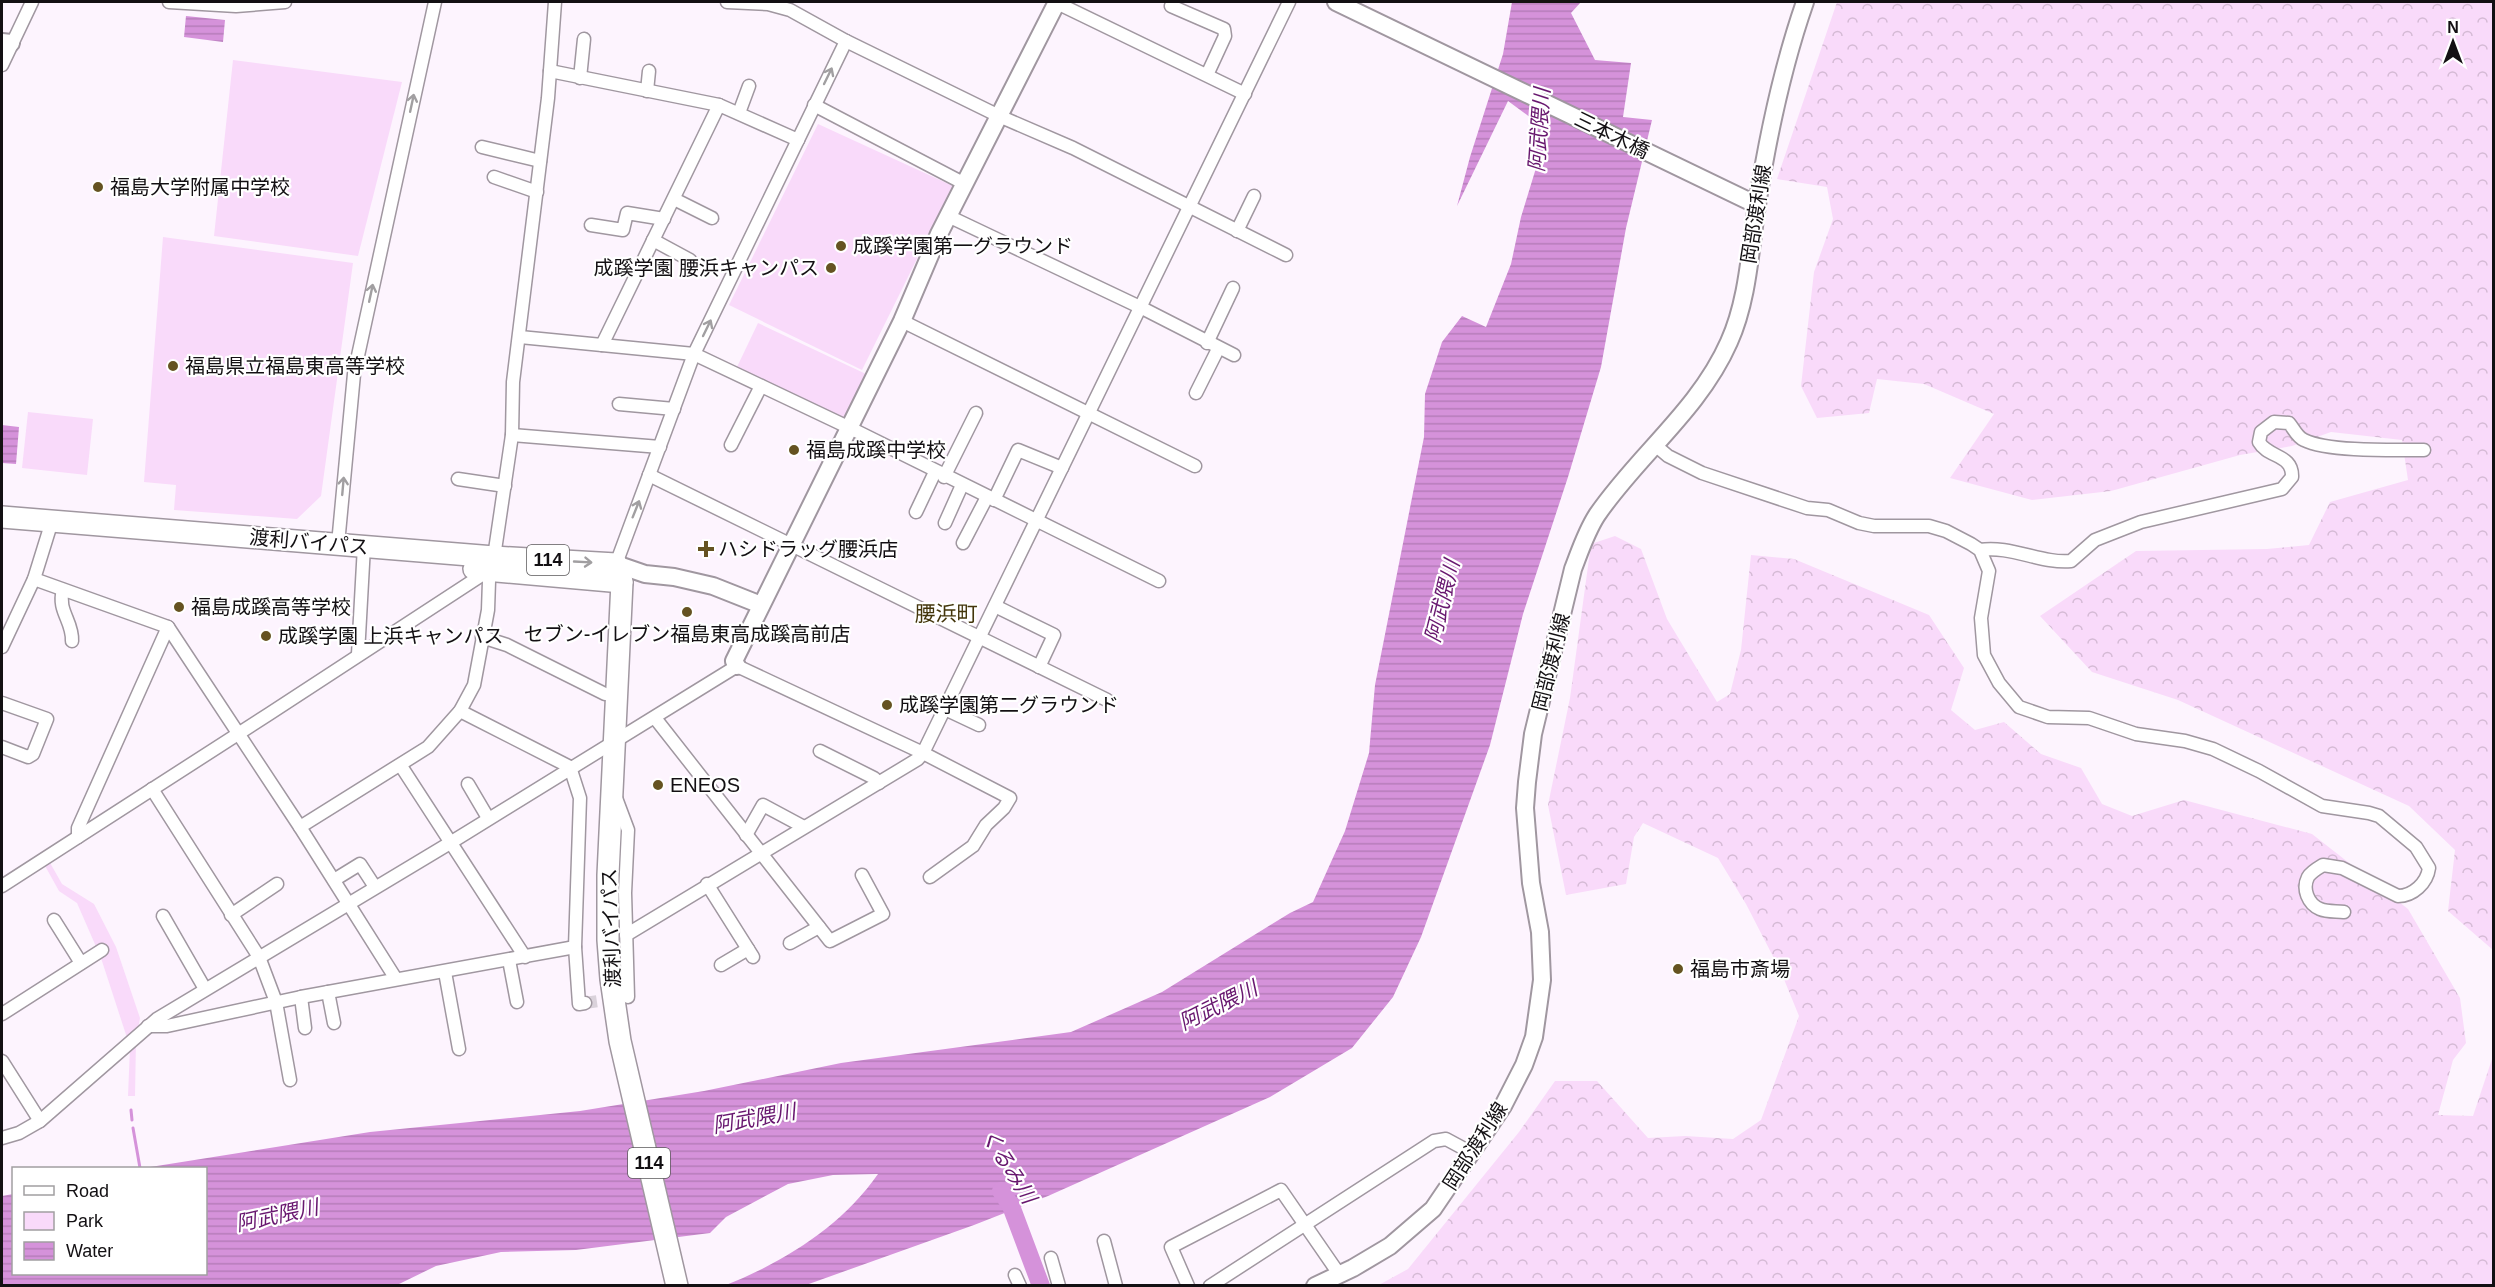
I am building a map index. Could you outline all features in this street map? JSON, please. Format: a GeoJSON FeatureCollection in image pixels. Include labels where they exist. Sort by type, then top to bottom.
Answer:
{"type":"FeatureCollection","features":[{"type":"Feature","properties":{"kind":"highway","name":"渡利バイパス"},"geometry":{"type":"LineString","coordinates":[[2,517],[50,527],[363,553],[491,569],[615,576]]}},
{"type":"Feature","properties":{"kind":"highway","name":"渡利バイパス"},"geometry":{"type":"LineString","coordinates":[[2,530],[50,527],[338,544],[363,553]]}},
{"type":"Feature","properties":{"kind":"highway","name":"渡利バイパス"},"geometry":{"type":"LineString","coordinates":[[615,576],[605,694],[613,791],[608,875],[608,939],[614,1043],[666,1286]]}},
{"type":"Feature","properties":{"kind":"highway","name":"渡利バイパス"},"geometry":{"type":"LineString","coordinates":[[615,576],[609,744],[595,867],[595,935],[603,1013],[614,1043],[677,1286]]}},
{"type":"Feature","properties":{"kind":"main road"},"geometry":{"type":"LineString","coordinates":[[737,666],[734,661],[760,605],[850,428],[902,321],[948,216],[1056,2]]}},
{"type":"Feature","properties":{"kind":"main road","name":"三本木橋"},"geometry":{"type":"LineString","coordinates":[[1336,2],[1757,205]]}},
{"type":"Feature","properties":{"kind":"main road","name":"岡部渡利線"},"geometry":{"type":"LineString","coordinates":[[1315,1286],[1353,1268],[1390,1246],[1414,1228],[1433,1209],[1503,1106],[1524,1065],[1536,1026],[1542,980],[1540,932],[1531,883],[1525,808],[1527,782],[1533,734],[1574,569],[1584,540],[1596,517],[1626,478],[1681,417],[1701,390],[1730,341],[1744,289],[1778,88],[1805,2]]}},
{"type":"Feature","properties":{"kind":"main road"},"geometry":{"type":"LineString","coordinates":[[615,576],[645,574],[674,577],[713,586],[760,605]]}},
{"type":"Feature","properties":{"kind":"street"},"geometry":{"type":"LineString","coordinates":[[2,64],[6,43],[32,2]]}},
{"type":"Feature","properties":{"kind":"street"},"geometry":{"type":"LineString","coordinates":[[169,2],[236,6],[285,2]]}},
{"type":"Feature","properties":{"kind":"street"},"geometry":{"type":"LineString","coordinates":[[338,544],[354,374],[435,2]]}},
{"type":"Feature","properties":{"kind":"street"},"geometry":{"type":"LineString","coordinates":[[300,827],[401,766],[428,747],[460,711],[474,686],[488,610],[491,569],[512,435],[513,382],[537,192],[555,2]]}},
{"type":"Feature","properties":{"kind":"street"},"geometry":{"type":"LineString","coordinates":[[727,2],[775,3],[794,6],[846,41],[999,116],[1072,148],[1286,255]]}},
{"type":"Feature","properties":{"kind":"street"},"geometry":{"type":"LineString","coordinates":[[1056,2],[1245,94]]}},
{"type":"Feature","properties":{"kind":"street"},"geometry":{"type":"LineString","coordinates":[[626,935],[707,884],[879,783],[923,753],[1142,308],[1289,2]]}},
{"type":"Feature","properties":{"kind":"street"},"geometry":{"type":"LineString","coordinates":[[1172,6],[1224,29],[1225,36],[1207,75]]}},
{"type":"Feature","properties":{"kind":"street"},"geometry":{"type":"LineString","coordinates":[[580,78],[584,39]]}},
{"type":"Feature","properties":{"kind":"street"},"geometry":{"type":"LineString","coordinates":[[615,576],[649,475],[694,354],[846,41]]}},
{"type":"Feature","properties":{"kind":"street"},"geometry":{"type":"LineString","coordinates":[[550,71],[719,105],[798,140]]}},
{"type":"Feature","properties":{"kind":"street"},"geometry":{"type":"LineString","coordinates":[[646,91],[649,71]]}},
{"type":"Feature","properties":{"kind":"street"},"geometry":{"type":"LineString","coordinates":[[739,113],[749,86]]}},
{"type":"Feature","properties":{"kind":"street"},"geometry":{"type":"LineString","coordinates":[[602,345],[719,105]]}},
{"type":"Feature","properties":{"kind":"street"},"geometry":{"type":"LineString","coordinates":[[814,105],[965,184]]}},
{"type":"Feature","properties":{"kind":"street"},"geometry":{"type":"LineString","coordinates":[[482,147],[540,161]]}},
{"type":"Feature","properties":{"kind":"street"},"geometry":{"type":"LineString","coordinates":[[494,177],[537,192]]}},
{"type":"Feature","properties":{"kind":"street"},"geometry":{"type":"LineString","coordinates":[[1237,231],[1254,196]]}},
{"type":"Feature","properties":{"kind":"street"},"geometry":{"type":"LineString","coordinates":[[674,199],[712,218]]}},
{"type":"Feature","properties":{"kind":"street"},"geometry":{"type":"LineString","coordinates":[[591,225],[623,230],[627,213],[664,219]]}},
{"type":"Feature","properties":{"kind":"street"},"geometry":{"type":"LineString","coordinates":[[948,216],[1142,308],[1234,356]]}},
{"type":"Feature","properties":{"kind":"street"},"geometry":{"type":"LineString","coordinates":[[653,240],[690,260]]}},
{"type":"Feature","properties":{"kind":"street"},"geometry":{"type":"LineString","coordinates":[[1207,342],[1233,288]]}},
{"type":"Feature","properties":{"kind":"street"},"geometry":{"type":"LineString","coordinates":[[902,321],[1195,466]]}},
{"type":"Feature","properties":{"kind":"street"},"geometry":{"type":"LineString","coordinates":[[520,337],[694,354],[850,428],[1035,522],[1159,581]]}},
{"type":"Feature","properties":{"kind":"street"},"geometry":{"type":"LineString","coordinates":[[1196,393],[1218,349]]}},
{"type":"Feature","properties":{"kind":"street"},"geometry":{"type":"LineString","coordinates":[[731,445],[761,386]]}},
{"type":"Feature","properties":{"kind":"street"},"geometry":{"type":"LineString","coordinates":[[619,404],[674,409]]}},
{"type":"Feature","properties":{"kind":"street"},"geometry":{"type":"LineString","coordinates":[[916,512],[976,413]]}},
{"type":"Feature","properties":{"kind":"street"},"geometry":{"type":"LineString","coordinates":[[1655,445],[1668,456],[1702,473],[1807,508],[1828,510],[1864,525],[1934,527],[1980,550],[2067,561],[2095,540],[2141,522],[2282,489],[2292,477],[2290,466],[2286,460],[2263,449],[2259,442],[2260,432],[2274,422],[2289,423],[2297,435],[2312,443],[2345,448],[2424,450]]}},
{"type":"Feature","properties":{"kind":"street"},"geometry":{"type":"LineString","coordinates":[[512,435],[660,447]]}},
{"type":"Feature","properties":{"kind":"street"},"geometry":{"type":"LineString","coordinates":[[963,543],[1018,450],[1062,468]]}},
{"type":"Feature","properties":{"kind":"street"},"geometry":{"type":"LineString","coordinates":[[649,475],[1107,700]]}},
{"type":"Feature","properties":{"kind":"street"},"geometry":{"type":"LineString","coordinates":[[458,479],[505,486]]}},
{"type":"Feature","properties":{"kind":"street"},"geometry":{"type":"LineString","coordinates":[[945,523],[962,485]]}},
{"type":"Feature","properties":{"kind":"street"},"geometry":{"type":"LineString","coordinates":[[2,647],[34,579],[50,527]]}},
{"type":"Feature","properties":{"kind":"street"},"geometry":{"type":"LineString","coordinates":[[1980,550],[1989,571],[1981,618],[1984,655],[1999,683],[2019,707],[2048,717],[2088,718],[2136,734],[2185,741],[2212,749],[2259,771],[2322,806],[2379,816],[2416,847],[2429,868],[2428,875],[2425,882],[2406,896],[2389,892],[2334,866],[2323,865],[2308,876],[2306,887],[2311,902],[2322,910],[2344,912]]}},
{"type":"Feature","properties":{"kind":"street"},"geometry":{"type":"LineString","coordinates":[[357,654],[363,553]]}},
{"type":"Feature","properties":{"kind":"street"},"geometry":{"type":"LineString","coordinates":[[2,886],[239,735],[357,654],[491,569]]}},
{"type":"Feature","properties":{"kind":"street"},"geometry":{"type":"LineString","coordinates":[[34,579],[168,627],[300,827],[396,979]]}},
{"type":"Feature","properties":{"kind":"street"},"geometry":{"type":"LineString","coordinates":[[63,591],[60,602],[72,632],[72,641]]}},
{"type":"Feature","properties":{"kind":"street"},"geometry":{"type":"LineString","coordinates":[[995,606],[1053,635],[1039,667]]}},
{"type":"Feature","properties":{"kind":"street"},"geometry":{"type":"LineString","coordinates":[[78,837],[78,828],[168,627]]}},
{"type":"Feature","properties":{"kind":"street"},"geometry":{"type":"LineString","coordinates":[[482,637],[507,645],[605,694]]}},
{"type":"Feature","properties":{"kind":"street"},"geometry":{"type":"LineString","coordinates":[[2,1138],[20,1133],[40,1121],[148,1026],[205,989],[450,843],[737,666],[923,753],[1010,798],[1004,808],[986,825],[973,846],[930,877]]}},
{"type":"Feature","properties":{"kind":"street"},"geometry":{"type":"LineString","coordinates":[[2,703],[47,719],[33,754],[28,757],[2,747]]}},
{"type":"Feature","properties":{"kind":"street"},"geometry":{"type":"LineString","coordinates":[[945,709],[979,725]]}},
{"type":"Feature","properties":{"kind":"street"},"geometry":{"type":"LineString","coordinates":[[460,711],[570,767],[580,798],[575,947],[579,1004],[585,1003]]}},
{"type":"Feature","properties":{"kind":"street"},"geometry":{"type":"LineString","coordinates":[[655,718],[830,941],[883,914],[862,875]]}},
{"type":"Feature","properties":{"kind":"street"},"geometry":{"type":"LineString","coordinates":[[820,752],[874,778],[879,783]]}},
{"type":"Feature","properties":{"kind":"street"},"geometry":{"type":"LineString","coordinates":[[401,766],[525,957]]}},
{"type":"Feature","properties":{"kind":"street"},"geometry":{"type":"LineString","coordinates":[[468,784],[488,818]]}},
{"type":"Feature","properties":{"kind":"street"},"geometry":{"type":"LineString","coordinates":[[152,789],[259,957],[276,1002],[290,1080]]}},
{"type":"Feature","properties":{"kind":"street"},"geometry":{"type":"LineString","coordinates":[[613,791],[628,830],[625,893],[628,997]]}},
{"type":"Feature","properties":{"kind":"street"},"geometry":{"type":"LineString","coordinates":[[746,835],[763,805],[804,827]]}},
{"type":"Feature","properties":{"kind":"street"},"geometry":{"type":"LineString","coordinates":[[334,880],[360,864],[375,887]]}},
{"type":"Feature","properties":{"kind":"street"},"geometry":{"type":"LineString","coordinates":[[231,915],[277,884]]}},
{"type":"Feature","properties":{"kind":"street"},"geometry":{"type":"LineString","coordinates":[[707,884],[750,953],[721,965]]}},
{"type":"Feature","properties":{"kind":"street"},"geometry":{"type":"LineString","coordinates":[[163,916],[205,989]]}},
{"type":"Feature","properties":{"kind":"street"},"geometry":{"type":"LineString","coordinates":[[54,920],[81,963]]}},
{"type":"Feature","properties":{"kind":"street"},"geometry":{"type":"LineString","coordinates":[[790,943],[819,927]]}},
{"type":"Feature","properties":{"kind":"street"},"geometry":{"type":"LineString","coordinates":[[148,1026],[167,1026],[301,997],[575,947]]}},
{"type":"Feature","properties":{"kind":"street"},"geometry":{"type":"LineString","coordinates":[[2,1014],[102,950]]}},
{"type":"Feature","properties":{"kind":"street"},"geometry":{"type":"LineString","coordinates":[[509,960],[517,1002]]}},
{"type":"Feature","properties":{"kind":"street"},"geometry":{"type":"LineString","coordinates":[[445,972],[459,1049]]}},
{"type":"Feature","properties":{"kind":"street"},"geometry":{"type":"LineString","coordinates":[[328,992],[334,1023]]}},
{"type":"Feature","properties":{"kind":"street"},"geometry":{"type":"LineString","coordinates":[[301,997],[306,1028]]}},
{"type":"Feature","properties":{"kind":"street"},"geometry":{"type":"LineString","coordinates":[[2,1061],[40,1121]]}},
{"type":"Feature","properties":{"kind":"street"},"geometry":{"type":"LineString","coordinates":[[1210,1286],[1434,1141],[1446,1139],[1472,1153]]}},
{"type":"Feature","properties":{"kind":"street"},"geometry":{"type":"LineString","coordinates":[[1188,1286],[1171,1247],[1281,1190],[1339,1274]]}},
{"type":"Feature","properties":{"kind":"street"},"geometry":{"type":"LineString","coordinates":[[1104,1241],[1116,1286]]}},
{"type":"Feature","properties":{"kind":"street"},"geometry":{"type":"LineString","coordinates":[[1051,1258],[1059,1286]]}},
{"type":"Feature","properties":{"kind":"green space"},"geometry":{"type":"Polygon","coordinates":[[[1837,2],[2493,2],[2493,950],[2448,911],[2455,850],[2409,806],[2178,700],[2092,672],[2040,616],[2136,551],[2267,549],[2309,545],[2330,502],[2408,480],[2402,440],[2331,432],[2292,446],[2240,455],[2111,491],[2032,500],[1950,478],[1994,414],[1924,384],[1877,379],[1869,413],[1817,418],[1801,386],[1814,272],[1833,219],[1827,187],[1777,179],[1837,2]]]}},
{"type":"Feature","properties":{"kind":"green space"},"geometry":{"type":"Polygon","coordinates":[[[233,60],[402,82],[358,256],[214,236],[233,60]]]}},
{"type":"Feature","properties":{"kind":"green space","name":"成蹊学園第一グラウンド"},"geometry":{"type":"Polygon","coordinates":[[[818,124],[953,186],[862,370],[729,305],[818,124]]]}},
{"type":"Feature","properties":{"kind":"green space"},"geometry":{"type":"Polygon","coordinates":[[[163,237],[353,263],[321,496],[297,519],[174,510],[176,485],[144,482],[163,237]]]}},
{"type":"Feature","properties":{"kind":"green space"},"geometry":{"type":"Polygon","coordinates":[[[758,323],[866,374],[846,419],[737,367],[758,323]]]}},
{"type":"Feature","properties":{"kind":"green space"},"geometry":{"type":"Polygon","coordinates":[[[28,412],[93,419],[87,475],[22,468],[28,412]]]}},
{"type":"Feature","properties":{"kind":"green space"},"geometry":{"type":"Polygon","coordinates":[[[1615,536],[1641,549],[1667,619],[1717,702],[1730,694],[1741,650],[1751,555],[1794,559],[1929,615],[1964,668],[1951,710],[1975,730],[2004,722],[2041,754],[2081,768],[2102,804],[2132,816],[2184,800],[2312,834],[2408,909],[2460,998],[2466,1043],[2453,1060],[2438,1115],[2473,1116],[2493,1056],[2493,1285],[1377,1286],[1408,1269],[1519,1132],[1555,1081],[1597,1081],[1648,1138],[1685,1136],[1733,1139],[1761,1120],[1799,1016],[1781,972],[1746,904],[1718,858],[1643,823],[1634,837],[1626,884],[1566,895],[1548,805],[1570,698],[1591,544],[1615,536]]]}},
{"type":"Feature","properties":{"kind":"green space"},"geometry":{"type":"Polygon","coordinates":[[[49,861],[62,884],[94,904],[116,947],[140,1018],[136,1041],[135,1096],[128,1096],[130,1047],[101,958],[77,903],[59,891],[44,864],[49,861]]]}},
{"type":"Feature","properties":{"kind":"water","name":"阿武隈川"},"geometry":{"type":"Polygon","coordinates":[[[1512,2],[1581,2],[1571,13],[1595,60],[1631,63],[1623,117],[1652,120],[1626,228],[1601,367],[1523,614],[1490,745],[1421,937],[1393,997],[1352,1048],[1270,1097],[1048,1196],[806,1285],[726,1285],[769,1265],[810,1240],[847,1210],[878,1174],[833,1175],[788,1184],[726,1217],[710,1233],[576,1250],[501,1252],[436,1266],[397,1285],[2,1286],[2,1196],[12,1194],[12,1275],[207,1275],[207,1167],[150,1167],[370,1132],[580,1111],[704,1091],[841,1063],[1071,1032],[1162,992],[1290,913],[1313,902],[1345,831],[1369,753],[1375,685],[1424,437],[1425,394],[1442,342],[1462,316],[1486,327],[1511,264],[1521,217],[1536,168],[1534,120],[1508,101],[1457,206],[1503,54],[1512,2]]]}},
{"type":"Feature","properties":{"kind":"water"},"geometry":{"type":"Polygon","coordinates":[[[186,16],[225,20],[223,42],[184,37],[186,16]]]}},
{"type":"Feature","properties":{"kind":"water"},"geometry":{"type":"Polygon","coordinates":[[[2,425],[19,427],[16,464],[2,463],[2,425]]]}},
{"type":"Feature","properties":{"kind":"waterway"},"geometry":{"type":"LineString","coordinates":[[131,1110],[132,1120]]}},
{"type":"Feature","properties":{"kind":"waterway"},"geometry":{"type":"LineString","coordinates":[[133,1128],[140,1167]]}},
{"type":"Feature","properties":{"kind":"waterway","name":"くるみ川"},"geometry":{"type":"LineString","coordinates":[[1001,1191],[1011,1206],[1041,1286]]}},
{"type":"Feature","properties":{"kind":"tunnel"},"geometry":{"type":"LineString","coordinates":[[585,1003],[618,998]]}},
{"type":"Feature","properties":{"kind":"place","name":"福島大学附属中学校"},"geometry":{"type":"Point","coordinates":[98,187]}},
{"type":"Feature","properties":{"kind":"place","name":"成蹊学園第一グラウンド"},"geometry":{"type":"Point","coordinates":[841,246]}},
{"type":"Feature","properties":{"kind":"place","name":"成蹊学園 腰浜キャンパス"},"geometry":{"type":"Point","coordinates":[831,268]}},
{"type":"Feature","properties":{"kind":"place","name":"福島県立福島東高等学校"},"geometry":{"type":"Point","coordinates":[173,366]}},
{"type":"Feature","properties":{"kind":"place","name":"福島成蹊中学校"},"geometry":{"type":"Point","coordinates":[794,450]}},
{"type":"Feature","properties":{"kind":"place","name":"ハシドラッグ腰浜店"},"geometry":{"type":"Point","coordinates":[706,549]}},
{"type":"Feature","properties":{"kind":"place","name":"福島成蹊高等学校"},"geometry":{"type":"Point","coordinates":[179,607]}},
{"type":"Feature","properties":{"kind":"place","name":"セブン-イレブン福島東高成蹊高前店"},"geometry":{"type":"Point","coordinates":[687,612]}},
{"type":"Feature","properties":{"kind":"place","name":"成蹊学園 上浜キャンパス"},"geometry":{"type":"Point","coordinates":[266,636]}},
{"type":"Feature","properties":{"kind":"place","name":"成蹊学園第二グラウンド"},"geometry":{"type":"Point","coordinates":[887,705]}},
{"type":"Feature","properties":{"kind":"place","name":"ENEOS"},"geometry":{"type":"Point","coordinates":[658,785]}},
{"type":"Feature","properties":{"kind":"place","name":"福島市斎場"},"geometry":{"type":"Point","coordinates":[1678,969]}},
{"type":"Feature","properties":{"kind":"district","name":"腰浜町"},"geometry":{"type":"Point","coordinates":[946,613]}}]}
